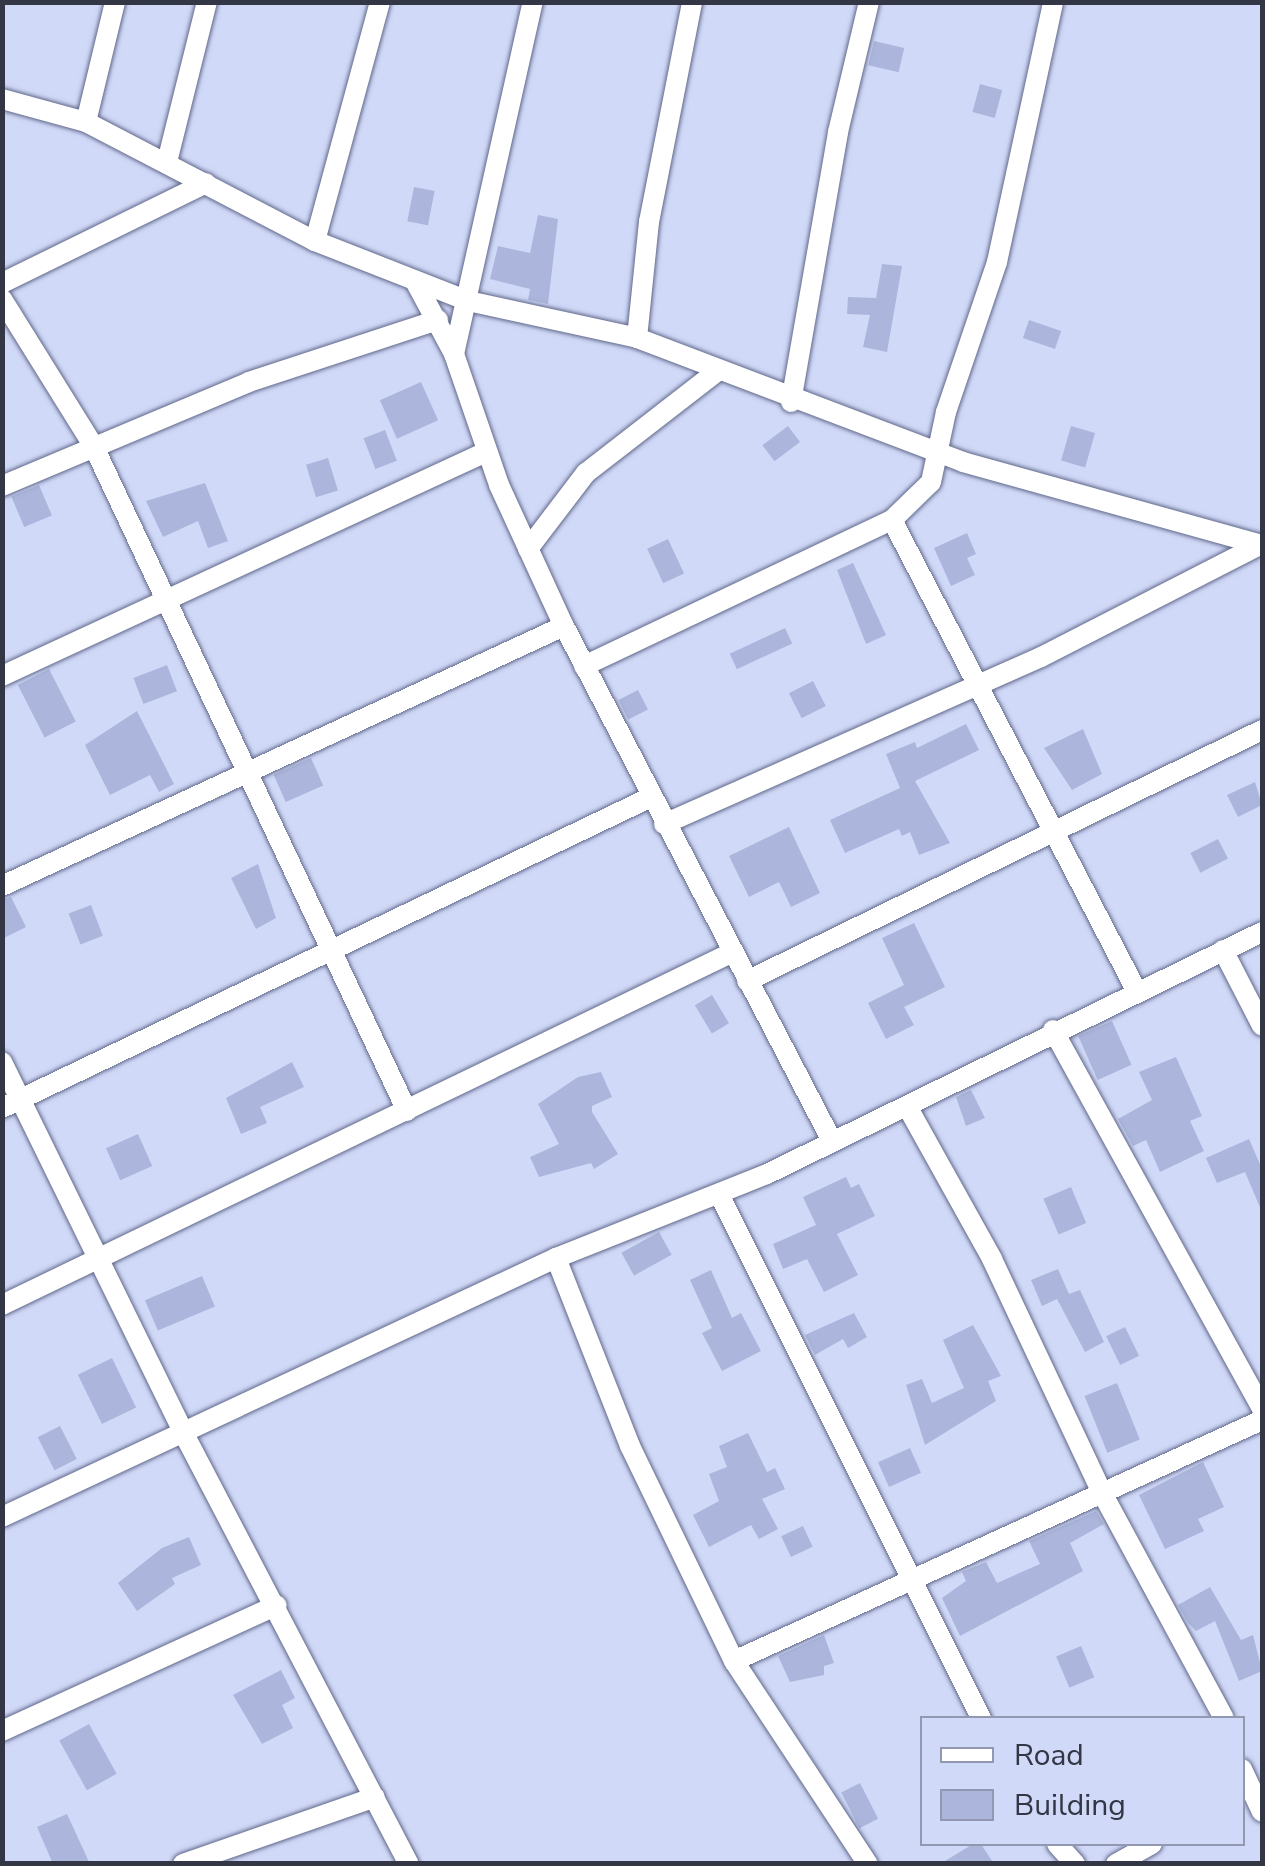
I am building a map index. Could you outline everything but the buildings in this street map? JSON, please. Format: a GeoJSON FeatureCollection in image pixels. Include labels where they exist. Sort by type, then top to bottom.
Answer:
{"type":"FeatureCollection","features":[{"type":"Feature","properties":{"kind":"street"},"geometry":{"type":"LineString","coordinates":[[86,122],[115,2]]}},
{"type":"Feature","properties":{"kind":"street"},"geometry":{"type":"LineString","coordinates":[[167,162],[207,2]]}},
{"type":"Feature","properties":{"kind":"street"},"geometry":{"type":"LineString","coordinates":[[315,241],[380,2]]}},
{"type":"Feature","properties":{"kind":"street"},"geometry":{"type":"LineString","coordinates":[[454,354],[533,2]]}},
{"type":"Feature","properties":{"kind":"street"},"geometry":{"type":"LineString","coordinates":[[637,338],[652,204],[692,2]]}},
{"type":"Feature","properties":{"kind":"street"},"geometry":{"type":"LineString","coordinates":[[791,402],[838,132],[869,2]]}},
{"type":"Feature","properties":{"kind":"street"},"geometry":{"type":"LineString","coordinates":[[584,666],[892,520],[931,482],[946,412],[998,262],[1053,2]]}},
{"type":"Feature","properties":{"kind":"street"},"geometry":{"type":"LineString","coordinates":[[2,99],[86,122],[315,241],[416,283],[468,301],[637,338],[791,402],[940,454],[1262,545]]}},
{"type":"Feature","properties":{"kind":"street"},"geometry":{"type":"LineString","coordinates":[[2,283],[206,183]]}},
{"type":"Feature","properties":{"kind":"street"},"geometry":{"type":"LineString","coordinates":[[416,283],[454,354],[486,452],[564,626],[650,798],[832,1141]]}},
{"type":"Feature","properties":{"kind":"street"},"geometry":{"type":"LineString","coordinates":[[2,298],[94,447],[250,771],[328,951],[408,1111]]}},
{"type":"Feature","properties":{"kind":"street"},"geometry":{"type":"LineString","coordinates":[[2,486],[249,382],[438,320]]}},
{"type":"Feature","properties":{"kind":"street"},"geometry":{"type":"LineString","coordinates":[[528,549],[586,473],[716,372]]}},
{"type":"Feature","properties":{"kind":"street"},"geometry":{"type":"LineString","coordinates":[[2,676],[486,452]]}},
{"type":"Feature","properties":{"kind":"street"},"geometry":{"type":"LineString","coordinates":[[892,520],[1136,990]]}},
{"type":"Feature","properties":{"kind":"street"},"geometry":{"type":"LineString","coordinates":[[664,824],[978,683],[1262,545]]}},
{"type":"Feature","properties":{"kind":"street"},"geometry":{"type":"LineString","coordinates":[[2,886],[564,626]]}},
{"type":"Feature","properties":{"kind":"street"},"geometry":{"type":"LineString","coordinates":[[747,981],[1262,730]]}},
{"type":"Feature","properties":{"kind":"street"},"geometry":{"type":"LineString","coordinates":[[12,1104],[650,798]]}},
{"type":"Feature","properties":{"kind":"street"},"geometry":{"type":"LineString","coordinates":[[2,1517],[556,1258],[720,1196],[1053,1030],[1262,932]]}},
{"type":"Feature","properties":{"kind":"street"},"geometry":{"type":"LineString","coordinates":[[1223,950],[1262,1026]]}},
{"type":"Feature","properties":{"kind":"street"},"geometry":{"type":"LineString","coordinates":[[2,1305],[732,954]]}},
{"type":"Feature","properties":{"kind":"street"},"geometry":{"type":"LineString","coordinates":[[1053,1030],[1262,1408]]}},
{"type":"Feature","properties":{"kind":"street"},"geometry":{"type":"LineString","coordinates":[[2,1062],[12,1104],[98,1259],[184,1434],[409,1864]]}},
{"type":"Feature","properties":{"kind":"street"},"geometry":{"type":"LineString","coordinates":[[907,1106],[992,1259],[1100,1489],[1223,1716]]}},
{"type":"Feature","properties":{"kind":"street"},"geometry":{"type":"LineString","coordinates":[[720,1196],[981,1716]]}},
{"type":"Feature","properties":{"kind":"street"},"geometry":{"type":"LineString","coordinates":[[556,1258],[630,1446],[734,1660],[868,1864]]}},
{"type":"Feature","properties":{"kind":"street"},"geometry":{"type":"LineString","coordinates":[[734,1660],[1100,1489],[1262,1420]]}},
{"type":"Feature","properties":{"kind":"street"},"geometry":{"type":"LineString","coordinates":[[2,1731],[276,1605]]}},
{"type":"Feature","properties":{"kind":"street"},"geometry":{"type":"LineString","coordinates":[[1246,1791],[1262,1812]]}},
{"type":"Feature","properties":{"kind":"street"},"geometry":{"type":"LineString","coordinates":[[183,1864],[375,1797]]}},
{"type":"Feature","properties":{"kind":"street"},"geometry":{"type":"LineString","coordinates":[[1116,1864],[1148,1846]]}}]}
